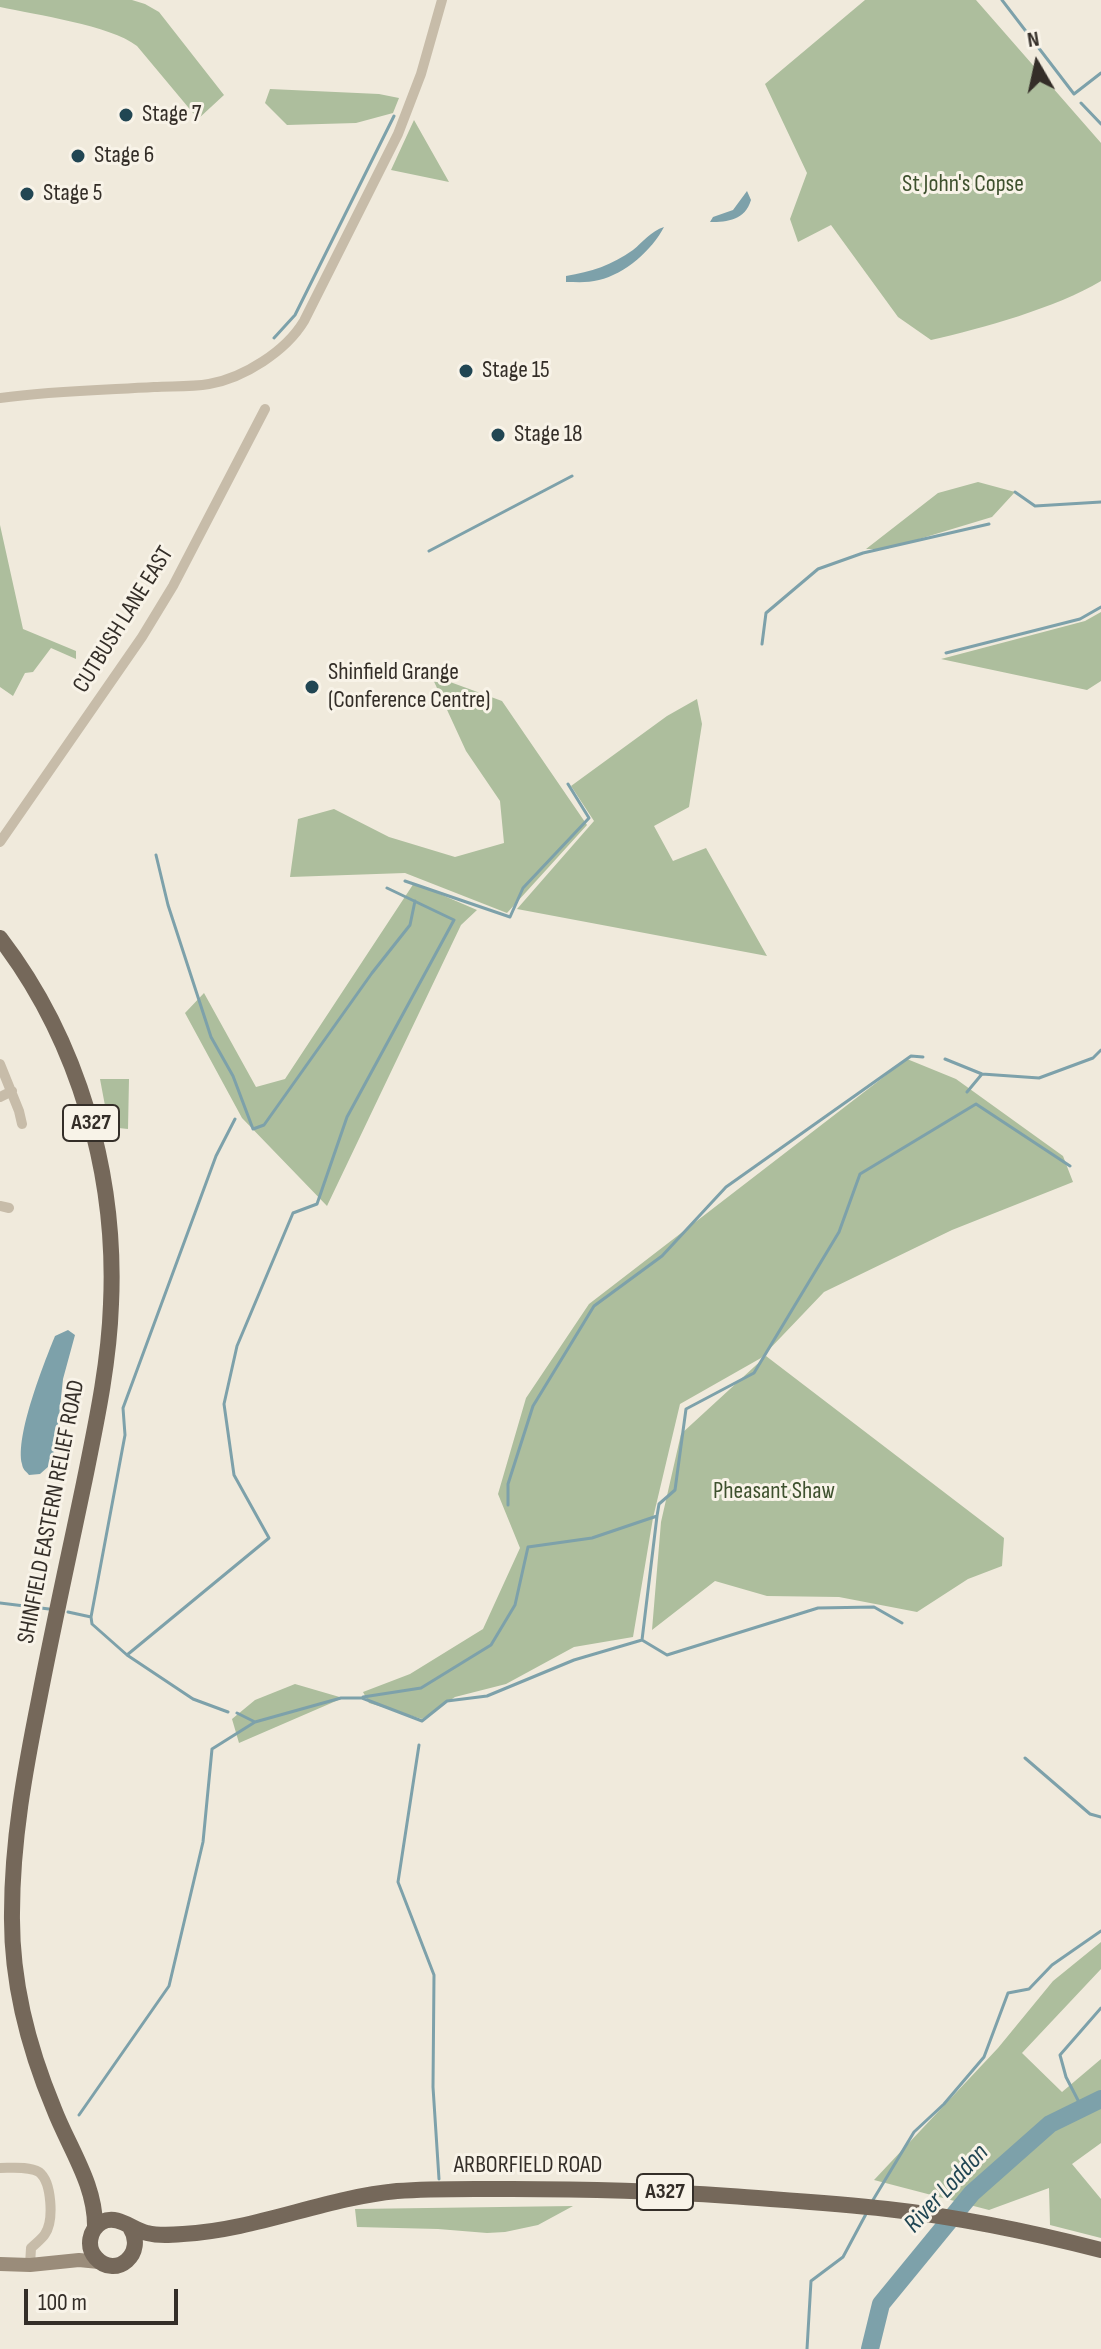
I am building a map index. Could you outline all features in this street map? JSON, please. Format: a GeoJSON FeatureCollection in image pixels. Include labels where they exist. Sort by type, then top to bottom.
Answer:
{"type":"FeatureCollection","features":[{"type":"Feature","properties":{"kind":"main road","name":"SHINFIELD EASTERN RELIEF ROAD"},"geometry":{"type":"LineString","coordinates":[[0,938],[39,997],[84,1097],[100,1167],[111,1261],[110,1318],[102,1396],[24,1778],[14,1855],[12,1915],[18,1989],[30,2042],[52,2106],[93,2198],[122,2223]]}},
{"type":"Feature","properties":{"kind":"main road","name":"ARBORFIELD ROAD"},"geometry":{"type":"LineString","coordinates":[[122,2223],[157,2235],[196,2234],[262,2221],[345,2199],[396,2191],[628,2190],[890,2209],[968,2221],[1101,2250]]}},
{"type":"Feature","properties":{"kind":"main road","name":"SHINFIELD EASTERN RELIEF ROAD"},"geometry":{"type":"LineString","coordinates":[[92,2234],[93,2198]]}},
{"type":"Feature","properties":{"kind":"main road"},"geometry":{"type":"LineString","coordinates":[[64,2260],[78,2253],[100,2223],[122,2223],[136,2240],[134,2252]]}},
{"type":"Feature","properties":{"kind":"main road","name":"A327"},"geometry":{"type":"LineString","coordinates":[[92,2234],[91,2251],[99,2262],[120,2265],[134,2252]]}},
{"type":"Feature","properties":{"kind":"main road","name":"ARBORFIELD ROAD"},"geometry":{"type":"LineString","coordinates":[[134,2252],[150,2241],[174,2235]]}},
{"type":"Feature","properties":{"kind":"main road"},"geometry":{"type":"LineString","coordinates":[[0,2264],[30,2265],[64,2260],[99,2262]]}},
{"type":"Feature","properties":{"kind":"street"},"geometry":{"type":"LineString","coordinates":[[0,398],[210,384],[237,376],[290,339],[304,321],[398,134],[421,74],[442,0]]}},
{"type":"Feature","properties":{"kind":"street","name":"CUTBUSH LANE EAST"},"geometry":{"type":"LineString","coordinates":[[0,842],[142,637],[173,586],[265,409]]}},
{"type":"Feature","properties":{"kind":"street"},"geometry":{"type":"LineString","coordinates":[[0,1064],[22,1124]]}},
{"type":"Feature","properties":{"kind":"street"},"geometry":{"type":"LineString","coordinates":[[0,1097],[12,1091]]}},
{"type":"Feature","properties":{"kind":"street"},"geometry":{"type":"LineString","coordinates":[[0,2168],[24,2168],[40,2173],[48,2186],[51,2208],[47,2232],[31,2248],[30,2265]]}},
{"type":"Feature","properties":{"kind":"green space"},"geometry":{"type":"Polygon","coordinates":[[[0,0],[132,0],[145,4],[159,12],[224,95],[198,119],[137,46],[109,32],[0,7],[0,0]]]}},
{"type":"Feature","properties":{"kind":"green space","name":"St John's Copse"},"geometry":{"type":"Polygon","coordinates":[[[865,0],[976,0],[1101,143],[1101,281],[1041,308],[931,340],[898,317],[831,225],[798,242],[790,219],[807,173],[765,84],[865,0]]]}},
{"type":"Feature","properties":{"kind":"green space"},"geometry":{"type":"Polygon","coordinates":[[[270,89],[379,94],[399,98],[393,113],[356,123],[287,125],[265,103],[270,89]]]}},
{"type":"Feature","properties":{"kind":"green space"},"geometry":{"type":"Polygon","coordinates":[[[414,120],[449,182],[391,170],[414,120]]]}},
{"type":"Feature","properties":{"kind":"green space"},"geometry":{"type":"Polygon","coordinates":[[[978,482],[1015,492],[992,517],[886,549],[866,549],[938,493],[978,482]]]}},
{"type":"Feature","properties":{"kind":"green space"},"geometry":{"type":"Polygon","coordinates":[[[0,525],[23,629],[76,651],[76,659],[51,648],[33,672],[25,673],[13,696],[0,687],[0,525]]]}},
{"type":"Feature","properties":{"kind":"green space"},"geometry":{"type":"Polygon","coordinates":[[[1101,612],[1101,681],[1087,690],[941,659],[1085,621],[1101,612]]]}},
{"type":"Feature","properties":{"kind":"green space"},"geometry":{"type":"Polygon","coordinates":[[[431,675],[502,701],[587,825],[507,913],[405,873],[290,877],[298,819],[334,809],[389,837],[455,857],[504,843],[500,801],[466,751],[431,675]]]}},
{"type":"Feature","properties":{"kind":"green space"},"geometry":{"type":"Polygon","coordinates":[[[697,699],[702,724],[689,807],[654,826],[673,861],[706,848],[767,956],[517,909],[594,821],[571,786],[667,716],[697,699]]]}},
{"type":"Feature","properties":{"kind":"green space"},"geometry":{"type":"Polygon","coordinates":[[[414,883],[477,910],[461,925],[327,1206],[242,1118],[185,1013],[204,993],[256,1087],[285,1079],[414,883]]]}},
{"type":"Feature","properties":{"kind":"green space"},"geometry":{"type":"Polygon","coordinates":[[[907,1059],[956,1079],[1063,1156],[1073,1182],[952,1230],[824,1292],[761,1358],[680,1404],[653,1518],[633,1637],[574,1647],[506,1684],[455,1697],[422,1719],[369,1703],[363,1692],[410,1674],[483,1629],[520,1548],[498,1494],[526,1398],[589,1304],[907,1059]]]}},
{"type":"Feature","properties":{"kind":"green space"},"geometry":{"type":"Polygon","coordinates":[[[100,1079],[129,1079],[128,1129],[109,1127],[100,1079]]]}},
{"type":"Feature","properties":{"kind":"green space","name":"Pheasant Shaw"},"geometry":{"type":"Polygon","coordinates":[[[766,1356],[1004,1538],[1002,1566],[968,1579],[917,1612],[839,1597],[767,1596],[715,1581],[652,1630],[661,1522],[681,1434],[766,1356]]]}},
{"type":"Feature","properties":{"kind":"green space"},"geometry":{"type":"Polygon","coordinates":[[[295,1684],[343,1698],[239,1743],[232,1719],[255,1700],[295,1684]]]}},
{"type":"Feature","properties":{"kind":"green space"},"geometry":{"type":"Polygon","coordinates":[[[1101,1942],[1101,1969],[1022,2053],[1062,2092],[1101,2059],[1101,2143],[1072,2164],[1101,2199],[1101,2238],[1050,2225],[1049,2188],[989,2210],[874,2180],[998,2048],[1053,1981],[1101,1942]]]}},
{"type":"Feature","properties":{"kind":"green space"},"geometry":{"type":"Polygon","coordinates":[[[573,2206],[538,2225],[487,2233],[357,2227],[355,2209],[573,2206]]]}},
{"type":"Feature","properties":{"kind":"water"},"geometry":{"type":"Polygon","coordinates":[[[747,191],[751,200],[745,212],[729,220],[710,222],[713,217],[733,210],[747,191]]]}},
{"type":"Feature","properties":{"kind":"water"},"geometry":{"type":"Polygon","coordinates":[[[664,227],[645,252],[628,267],[595,281],[566,282],[566,276],[617,260],[664,227]]]}},
{"type":"Feature","properties":{"kind":"water"},"geometry":{"type":"Polygon","coordinates":[[[68,1330],[75,1335],[63,1379],[56,1445],[49,1466],[40,1474],[29,1475],[23,1468],[21,1452],[26,1418],[55,1336],[68,1330]]]}},
{"type":"Feature","properties":{"kind":"waterway"},"geometry":{"type":"LineString","coordinates":[[1002,0],[1074,94],[1101,73]]}},
{"type":"Feature","properties":{"kind":"waterway"},"geometry":{"type":"LineString","coordinates":[[1081,103],[1101,124]]}},
{"type":"Feature","properties":{"kind":"waterway"},"geometry":{"type":"LineString","coordinates":[[274,338],[295,315],[394,116]]}},
{"type":"Feature","properties":{"kind":"waterway"},"geometry":{"type":"LineString","coordinates":[[429,551],[572,476]]}},
{"type":"Feature","properties":{"kind":"waterway"},"geometry":{"type":"LineString","coordinates":[[1015,492],[1035,506],[1101,502]]}},
{"type":"Feature","properties":{"kind":"waterway"},"geometry":{"type":"LineString","coordinates":[[762,644],[766,613],[818,569],[863,553],[989,524]]}},
{"type":"Feature","properties":{"kind":"waterway"},"geometry":{"type":"LineString","coordinates":[[946,653],[1080,619],[1101,607]]}},
{"type":"Feature","properties":{"kind":"waterway"},"geometry":{"type":"LineString","coordinates":[[405,881],[510,917],[523,888],[589,818],[568,784]]}},
{"type":"Feature","properties":{"kind":"waterway"},"geometry":{"type":"LineString","coordinates":[[156,855],[168,905],[211,1037],[233,1076],[253,1129],[264,1125],[410,925],[415,901]]}},
{"type":"Feature","properties":{"kind":"waterway"},"geometry":{"type":"LineString","coordinates":[[228,1712],[193,1699],[127,1655],[269,1538],[234,1475],[224,1404],[237,1346],[293,1213],[317,1204],[347,1117],[454,920],[387,888]]}},
{"type":"Feature","properties":{"kind":"waterway"},"geometry":{"type":"LineString","coordinates":[[945,1059],[982,1074],[1039,1078],[1093,1058],[1101,1050]]}},
{"type":"Feature","properties":{"kind":"waterway"},"geometry":{"type":"LineString","coordinates":[[508,1505],[508,1484],[533,1406],[594,1306],[662,1256],[726,1187],[911,1056],[923,1057]]}},
{"type":"Feature","properties":{"kind":"waterway"},"geometry":{"type":"LineString","coordinates":[[967,1092],[982,1074]]}},
{"type":"Feature","properties":{"kind":"waterway"},"geometry":{"type":"LineString","coordinates":[[642,1640],[659,1504],[675,1490],[686,1409],[754,1373],[839,1232],[860,1174],[976,1104],[1070,1166]]}},
{"type":"Feature","properties":{"kind":"waterway"},"geometry":{"type":"LineString","coordinates":[[91,1617],[125,1435],[123,1408],[216,1156],[235,1119]]}},
{"type":"Feature","properties":{"kind":"waterway"},"geometry":{"type":"LineString","coordinates":[[363,1697],[421,1688],[491,1645],[515,1605],[528,1547],[592,1538],[657,1516]]}},
{"type":"Feature","properties":{"kind":"waterway"},"geometry":{"type":"LineString","coordinates":[[0,1603],[49,1609]]}},
{"type":"Feature","properties":{"kind":"waterway"},"geometry":{"type":"LineString","coordinates":[[79,2115],[169,1986],[203,1842],[212,1749],[255,1722],[341,1698],[362,1698],[422,1721],[447,1701],[487,1696],[574,1660],[642,1640],[667,1655],[818,1608],[874,1607],[902,1623]]}},
{"type":"Feature","properties":{"kind":"waterway"},"geometry":{"type":"LineString","coordinates":[[68,1612],[91,1617],[92,1624],[127,1655]]}},
{"type":"Feature","properties":{"kind":"waterway"},"geometry":{"type":"LineString","coordinates":[[237,1713],[255,1722]]}},
{"type":"Feature","properties":{"kind":"waterway"},"geometry":{"type":"LineString","coordinates":[[419,1745],[398,1882],[434,1975],[433,2087],[439,2179]]}},
{"type":"Feature","properties":{"kind":"waterway"},"geometry":{"type":"LineString","coordinates":[[1025,1758],[1090,1814],[1101,1817]]}},
{"type":"Feature","properties":{"kind":"waterway"},"geometry":{"type":"LineString","coordinates":[[873,2200],[914,2132],[944,2104],[984,2057],[1008,1993],[1029,1989],[1052,1965],[1101,1931]]}},
{"type":"Feature","properties":{"kind":"waterway"},"geometry":{"type":"LineString","coordinates":[[1082,2108],[1066,2077],[1060,2055],[1101,2008]]}},
{"type":"Feature","properties":{"kind":"waterway","name":"River Loddon"},"geometry":{"type":"LineString","coordinates":[[870,2349],[881,2304],[972,2193],[1050,2124],[1101,2099]]}},
{"type":"Feature","properties":{"kind":"waterway"},"geometry":{"type":"LineString","coordinates":[[807,2349],[811,2281],[843,2257],[866,2214]]}},
{"type":"Feature","properties":{"kind":"place","name":"Stage 7"},"geometry":{"type":"Point","coordinates":[126,115]}},
{"type":"Feature","properties":{"kind":"place","name":"Stage 6"},"geometry":{"type":"Point","coordinates":[78,156]}},
{"type":"Feature","properties":{"kind":"place","name":"Stage 5"},"geometry":{"type":"Point","coordinates":[27,194]}},
{"type":"Feature","properties":{"kind":"place","name":"Stage 15"},"geometry":{"type":"Point","coordinates":[466,371]}},
{"type":"Feature","properties":{"kind":"place","name":"Stage 18"},"geometry":{"type":"Point","coordinates":[498,435]}},
{"type":"Feature","properties":{"kind":"place","name":"Shinfield Grange (Conference Centre)"},"geometry":{"type":"Point","coordinates":[312,687]}}]}
